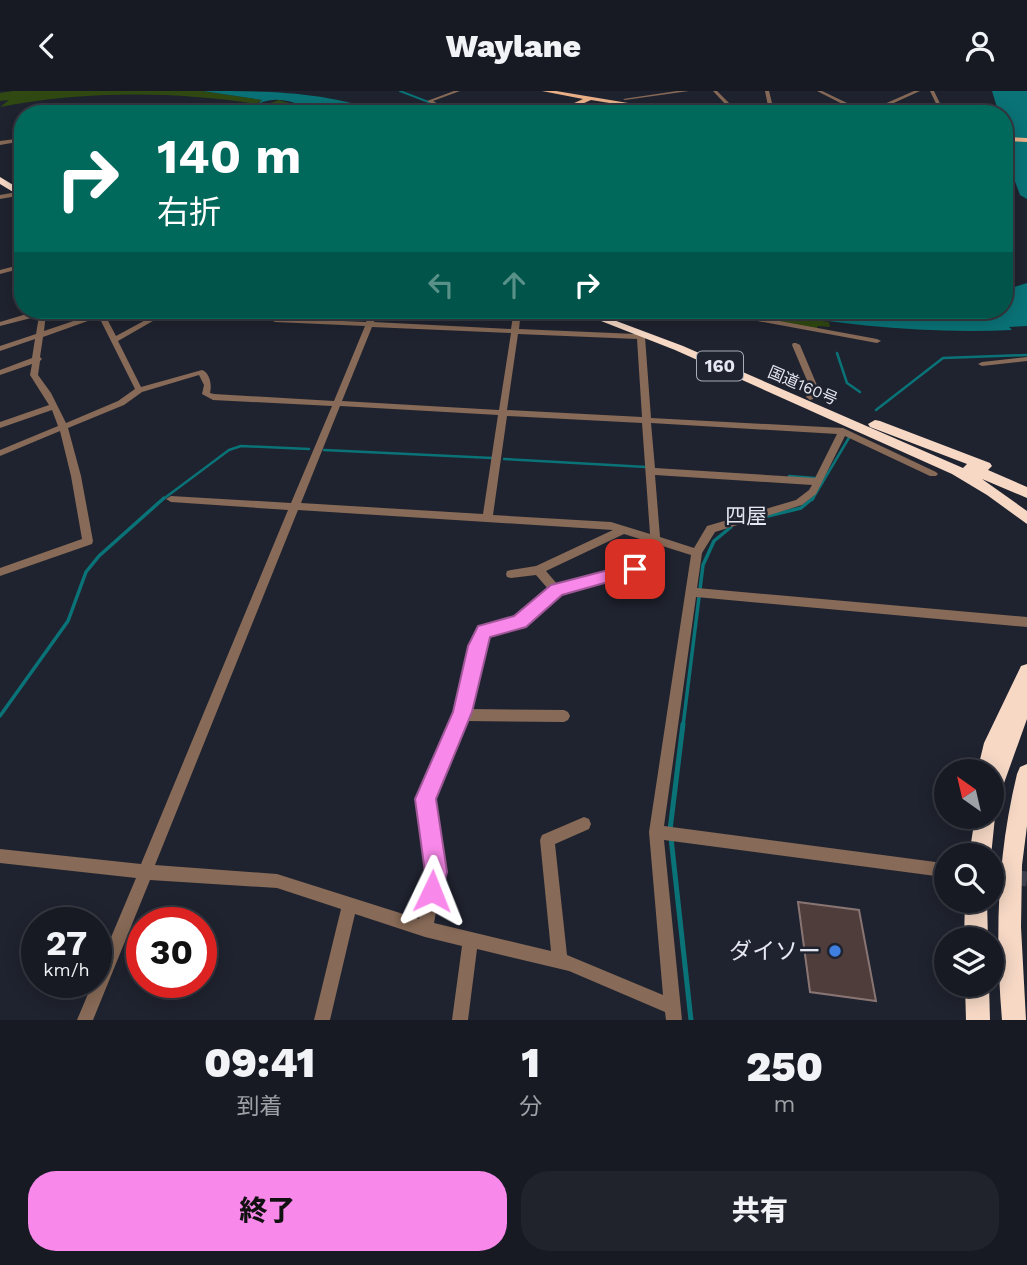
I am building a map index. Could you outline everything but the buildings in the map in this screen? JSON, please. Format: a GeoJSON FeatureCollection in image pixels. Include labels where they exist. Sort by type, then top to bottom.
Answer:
{"type":"FeatureCollection","features":[{"type":"Feature","properties":{"kind":"highway"},"geometry":{"type":"LineString","coordinates":[[0,189],[5,196]]}},
{"type":"Feature","properties":{"kind":"highway","name":"国道160号"},"geometry":{"type":"LineString","coordinates":[[600,319],[863,424]]}},
{"type":"Feature","properties":{"kind":"highway","name":"国道160号"},"geometry":{"type":"LineString","coordinates":[[619,319],[810,397],[863,424]]}},
{"type":"Feature","properties":{"kind":"highway","name":"160"},"geometry":{"type":"LineString","coordinates":[[863,424],[1027,481]]}},
{"type":"Feature","properties":{"kind":"highway","name":"160"},"geometry":{"type":"LineString","coordinates":[[863,424],[1027,495]]}},
{"type":"Feature","properties":{"kind":"highway","name":"160"},"geometry":{"type":"LineString","coordinates":[[863,424],[968,478],[1027,519]]}},
{"type":"Feature","properties":{"kind":"highway"},"geometry":{"type":"LineString","coordinates":[[990,759],[993,743],[1027,672]]}},
{"type":"Feature","properties":{"kind":"highway"},"geometry":{"type":"LineString","coordinates":[[1002,759],[1027,698]]}},
{"type":"Feature","properties":{"kind":"highway"},"geometry":{"type":"LineString","coordinates":[[1014,1020],[1009,969],[1010,892],[1017,810],[1027,774]]}},
{"type":"Feature","properties":{"kind":"highway"},"geometry":{"type":"LineString","coordinates":[[977,997],[978,1020]]}},
{"type":"Feature","properties":{"kind":"main road"},"geometry":{"type":"LineString","coordinates":[[545,91],[637,105]]}},
{"type":"Feature","properties":{"kind":"main road"},"geometry":{"type":"LineString","coordinates":[[574,105],[605,91]]}},
{"type":"Feature","properties":{"kind":"street"},"geometry":{"type":"LineString","coordinates":[[437,105],[429,101],[458,91]]}},
{"type":"Feature","properties":{"kind":"street"},"geometry":{"type":"LineString","coordinates":[[519,91],[529,91]]}},
{"type":"Feature","properties":{"kind":"street"},"geometry":{"type":"LineString","coordinates":[[616,91],[625,101],[687,91]]}},
{"type":"Feature","properties":{"kind":"street"},"geometry":{"type":"LineString","coordinates":[[715,91],[729,105]]}},
{"type":"Feature","properties":{"kind":"street"},"geometry":{"type":"LineString","coordinates":[[883,105],[918,91]]}},
{"type":"Feature","properties":{"kind":"street"},"geometry":{"type":"LineString","coordinates":[[824,92],[848,105]]}},
{"type":"Feature","properties":{"kind":"street"},"geometry":{"type":"LineString","coordinates":[[0,324],[17,319]]}},
{"type":"Feature","properties":{"kind":"street"},"geometry":{"type":"LineString","coordinates":[[0,572],[89,541],[64,427],[45,388],[34,375],[43,319]]}},
{"type":"Feature","properties":{"kind":"street"},"geometry":{"type":"LineString","coordinates":[[0,349],[40,337],[83,319]]}},
{"type":"Feature","properties":{"kind":"street"},"geometry":{"type":"LineString","coordinates":[[104,319],[139,390]]}},
{"type":"Feature","properties":{"kind":"street"},"geometry":{"type":"LineString","coordinates":[[115,340],[153,319]]}},
{"type":"Feature","properties":{"kind":"street"},"geometry":{"type":"LineString","coordinates":[[85,1020],[371,319]]}},
{"type":"Feature","properties":{"kind":"street"},"geometry":{"type":"LineString","coordinates":[[487,519],[517,319]]}},
{"type":"Feature","properties":{"kind":"street"},"geometry":{"type":"LineString","coordinates":[[751,319],[827,335],[877,341]]}},
{"type":"Feature","properties":{"kind":"street"},"geometry":{"type":"LineString","coordinates":[[275,320],[640,335],[648,419],[654,537]]}},
{"type":"Feature","properties":{"kind":"street"},"geometry":{"type":"LineString","coordinates":[[796,345],[815,390],[810,397]]}},
{"type":"Feature","properties":{"kind":"street"},"geometry":{"type":"LineString","coordinates":[[0,373],[38,359]]}},
{"type":"Feature","properties":{"kind":"street"},"geometry":{"type":"LineString","coordinates":[[982,364],[1027,359]]}},
{"type":"Feature","properties":{"kind":"street"},"geometry":{"type":"LineString","coordinates":[[0,453],[121,403],[139,390],[202,372],[208,385],[206,394],[213,397],[843,431],[933,474]]}},
{"type":"Feature","properties":{"kind":"street"},"geometry":{"type":"LineString","coordinates":[[0,425],[52,407]]}},
{"type":"Feature","properties":{"kind":"street"},"geometry":{"type":"LineString","coordinates":[[0,856],[146,872],[277,881],[425,929],[560,961],[672,1013],[656,832],[697,592],[697,553],[711,529],[799,503],[813,492],[843,431]]}},
{"type":"Feature","properties":{"kind":"street"},"geometry":{"type":"LineString","coordinates":[[649,471],[818,482]]}},
{"type":"Feature","properties":{"kind":"street"},"geometry":{"type":"LineString","coordinates":[[170,499],[611,526],[654,537],[697,553]]}},
{"type":"Feature","properties":{"kind":"street"},"geometry":{"type":"LineString","coordinates":[[511,574],[538,571],[623,530]]}},
{"type":"Feature","properties":{"kind":"street"},"geometry":{"type":"LineString","coordinates":[[425,929],[436,872],[426,799],[461,715],[477,646],[484,631],[520,622],[556,590],[635,569]]}},
{"type":"Feature","properties":{"kind":"street"},"geometry":{"type":"LineString","coordinates":[[538,571],[556,590]]}},
{"type":"Feature","properties":{"kind":"street"},"geometry":{"type":"LineString","coordinates":[[697,592],[1027,622]]}},
{"type":"Feature","properties":{"kind":"street"},"geometry":{"type":"LineString","coordinates":[[461,715],[564,716]]}},
{"type":"Feature","properties":{"kind":"street"},"geometry":{"type":"LineString","coordinates":[[560,961],[547,839],[584,824]]}},
{"type":"Feature","properties":{"kind":"street"},"geometry":{"type":"LineString","coordinates":[[656,832],[934,869]]}},
{"type":"Feature","properties":{"kind":"street"},"geometry":{"type":"LineString","coordinates":[[322,1020],[350,904]]}},
{"type":"Feature","properties":{"kind":"street"},"geometry":{"type":"LineString","coordinates":[[460,1020],[471,939]]}},
{"type":"Feature","properties":{"kind":"shaded area"},"geometry":{"type":"Polygon","coordinates":[[[203,91],[263,100],[256,104],[193,97],[128,95],[63,98],[0,107],[9,100],[0,101],[0,93],[203,91]]]}},
{"type":"Feature","properties":{"kind":"shaded area"},"geometry":{"type":"Polygon","coordinates":[[[203,91],[275,92],[359,105],[301,105],[284,100],[258,104],[262,100],[203,91]]]}},
{"type":"Feature","properties":{"kind":"shaded area"},"geometry":{"type":"Polygon","coordinates":[[[992,91],[1027,91],[1027,199],[1020,195],[1013,176],[1013,105],[996,105],[992,91]]]}},
{"type":"Feature","properties":{"kind":"shaded area"},"geometry":{"type":"Polygon","coordinates":[[[279,100],[296,105],[265,105],[279,100]]]}},
{"type":"Feature","properties":{"kind":"shaded area"},"geometry":{"type":"Polygon","coordinates":[[[1027,283],[1027,326],[1009,327],[1012,330],[947,331],[814,319],[1013,319],[1013,287],[1027,283]]]}},
{"type":"Feature","properties":{"kind":"shaded area"},"geometry":{"type":"Polygon","coordinates":[[[758,319],[811,319],[829,322],[830,327],[818,326],[815,331],[758,319]]]}},
{"type":"Feature","properties":{"kind":"waterway"},"geometry":{"type":"LineString","coordinates":[[400,91],[431,103]]}},
{"type":"Feature","properties":{"kind":"waterway"},"geometry":{"type":"LineString","coordinates":[[837,353],[847,383],[860,392]]}},
{"type":"Feature","properties":{"kind":"waterway"},"geometry":{"type":"LineString","coordinates":[[876,410],[943,358],[1027,355]]}},
{"type":"Feature","properties":{"kind":"waterway"},"geometry":{"type":"LineString","coordinates":[[812,500],[850,436]]}},
{"type":"Feature","properties":{"kind":"waterway"},"geometry":{"type":"LineString","coordinates":[[162,500],[229,450],[241,446],[309,449]]}},
{"type":"Feature","properties":{"kind":"waterway"},"geometry":{"type":"LineString","coordinates":[[324,450],[492,458]]}},
{"type":"Feature","properties":{"kind":"waterway"},"geometry":{"type":"LineString","coordinates":[[504,459],[646,467]]}},
{"type":"Feature","properties":{"kind":"waterway"},"geometry":{"type":"LineString","coordinates":[[789,476],[815,478]]}},
{"type":"Feature","properties":{"kind":"waterway"},"geometry":{"type":"LineString","coordinates":[[0,716],[68,621],[86,572],[99,556],[164,498]]}},
{"type":"Feature","properties":{"kind":"waterway"},"geometry":{"type":"LineString","coordinates":[[748,521],[801,508],[813,498]]}},
{"type":"Feature","properties":{"kind":"waterway"},"geometry":{"type":"LineString","coordinates":[[683,726],[703,565],[714,541],[731,527]]}},
{"type":"Feature","properties":{"kind":"waterway"},"geometry":{"type":"LineString","coordinates":[[670,830],[683,724]]}},
{"type":"Feature","properties":{"kind":"waterway"},"geometry":{"type":"LineString","coordinates":[[671,838],[691,1020]]}},
{"type":"Feature","properties":{"kind":"tunnel"},"geometry":{"type":"LineString","coordinates":[[1004,876],[1027,879]]}},
{"type":"Feature","properties":{"kind":"place","name":"ダイソー"},"geometry":{"type":"Point","coordinates":[835,951]}},
{"type":"Feature","properties":{"kind":"district","name":"四屋"},"geometry":{"type":"Point","coordinates":[746,516]}},
{"type":"Feature","properties":{"kind":"route"},"geometry":{"type":"LineString","coordinates":[[432,891],[436,872],[426,799],[463,712],[477,646],[484,631],[520,622],[556,590],[635,569]]}}]}
